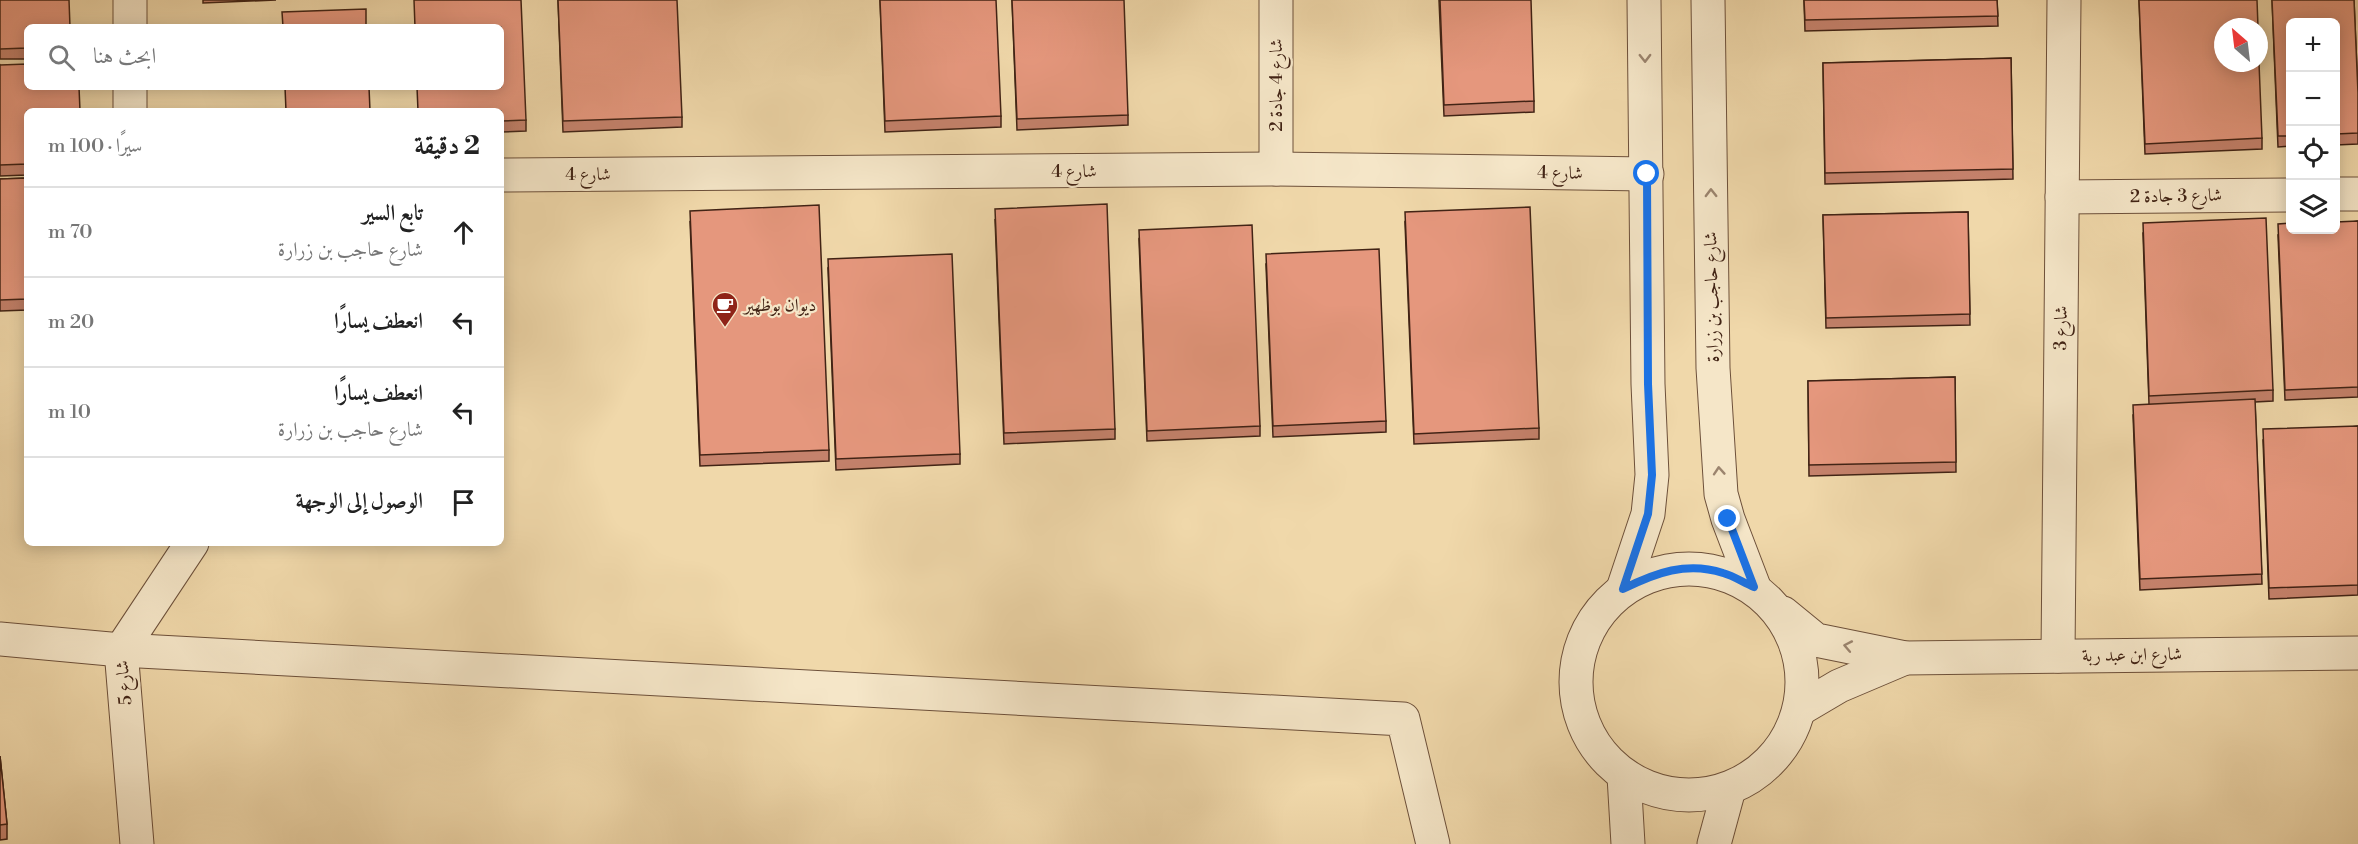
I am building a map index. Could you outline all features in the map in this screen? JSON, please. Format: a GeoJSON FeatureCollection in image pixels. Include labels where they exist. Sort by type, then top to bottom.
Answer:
{"type":"FeatureCollection","features":[{"type":"Feature","properties":{"kind":"street"},"geometry":{"type":"LineString","coordinates":[[130,0],[130,24]]}},
{"type":"Feature","properties":{"kind":"street","name":"شارع 4 جادة 2"},"geometry":{"type":"LineString","coordinates":[[1275,0],[1276,169]]}},
{"type":"Feature","properties":{"kind":"street"},"geometry":{"type":"LineString","coordinates":[[1623,589],[1648,514],[1652,475],[1648,384],[1644,0]]}},
{"type":"Feature","properties":{"kind":"street","name":"شارع حاجب بن زرارة"},"geometry":{"type":"LineString","coordinates":[[1623,589],[1597,615],[1580,648],[1575,683],[1581,719],[1598,751],[1624,776],[1657,791],[1693,796],[1729,789],[1761,770],[1785,743],[1800,709],[1803,673],[1794,637],[1764,597],[1728,519],[1721,494],[1713,368],[1708,0]]}},
{"type":"Feature","properties":{"kind":"street","name":"شارع 3"},"geometry":{"type":"LineString","coordinates":[[2058,656],[2064,0]]}},
{"type":"Feature","properties":{"kind":"street"},"geometry":{"type":"LineString","coordinates":[[130,90],[130,108]]}},
{"type":"Feature","properties":{"kind":"street","name":"شارع 4"},"geometry":{"type":"LineString","coordinates":[[504,174],[1276,169],[1647,174]]}},
{"type":"Feature","properties":{"kind":"street"},"geometry":{"type":"LineString","coordinates":[[2340,194],[2358,194]]}},
{"type":"Feature","properties":{"kind":"street","name":"شارع 3 جادة 2"},"geometry":{"type":"LineString","coordinates":[[2062,197],[2286,195]]}},
{"type":"Feature","properties":{"kind":"street","name":"شارع 5"},"geometry":{"type":"LineString","coordinates":[[137,844],[121,650],[190,546]]}},
{"type":"Feature","properties":{"kind":"street"},"geometry":{"type":"LineString","coordinates":[[1623,589],[1654,574],[1688,568],[1722,573],[1764,597]]}},
{"type":"Feature","properties":{"kind":"street","name":"شارع ابن عبد ربة"},"geometry":{"type":"LineString","coordinates":[[1764,597],[1816,640],[1905,658],[2358,653]]}},
{"type":"Feature","properties":{"kind":"street"},"geometry":{"type":"LineString","coordinates":[[0,639],[121,650],[1404,718],[1433,844]]}},
{"type":"Feature","properties":{"kind":"street","name":"شارع ابن عبد ربة"},"geometry":{"type":"LineString","coordinates":[[1800,709],[1839,686],[1905,658]]}},
{"type":"Feature","properties":{"kind":"street"},"geometry":{"type":"LineString","coordinates":[[1624,776],[1628,844]]}},
{"type":"Feature","properties":{"kind":"street"},"geometry":{"type":"LineString","coordinates":[[1714,844],[1729,789]]}},
{"type":"Feature","properties":{"kind":"building"},"geometry":{"type":"Polygon","coordinates":[[[0,0],[69,0],[70,24],[24,24],[24,48],[0,49],[0,0]]]}},
{"type":"Feature","properties":{"kind":"building"},"geometry":{"type":"Polygon","coordinates":[[[414,0],[521,0],[526,120],[504,121],[504,108],[418,108],[417,90],[504,90],[504,24],[415,24],[414,0]]]}},
{"type":"Feature","properties":{"kind":"building"},"geometry":{"type":"Polygon","coordinates":[[[558,0],[677,0],[682,117],[563,121],[558,0]]]}},
{"type":"Feature","properties":{"kind":"building"},"geometry":{"type":"Polygon","coordinates":[[[880,0],[996,0],[1001,116],[885,121],[880,0]]]}},
{"type":"Feature","properties":{"kind":"building"},"geometry":{"type":"Polygon","coordinates":[[[1012,0],[1124,0],[1128,115],[1017,119],[1012,0]]]}},
{"type":"Feature","properties":{"kind":"building"},"geometry":{"type":"Polygon","coordinates":[[[1440,0],[1531,0],[1534,101],[1444,105],[1440,0]]]}},
{"type":"Feature","properties":{"kind":"building"},"geometry":{"type":"Polygon","coordinates":[[[1804,0],[1997,0],[1998,16],[1805,20],[1804,0]]]}},
{"type":"Feature","properties":{"kind":"building"},"geometry":{"type":"Polygon","coordinates":[[[2139,0],[2257,0],[2258,18],[2214,18],[2214,72],[2259,72],[2262,138],[2145,144],[2139,0]]]}},
{"type":"Feature","properties":{"kind":"building"},"geometry":{"type":"Polygon","coordinates":[[[2272,0],[2354,0],[2358,133],[2340,134],[2340,18],[2286,18],[2286,136],[2278,136],[2272,0]]]}},
{"type":"Feature","properties":{"kind":"building"},"geometry":{"type":"Polygon","coordinates":[[[366,9],[366,24],[283,24],[282,12],[366,9]]]}},
{"type":"Feature","properties":{"kind":"building"},"geometry":{"type":"Polygon","coordinates":[[[2011,58],[2013,169],[1825,173],[1823,63],[2011,58]]]}},
{"type":"Feature","properties":{"kind":"building"},"geometry":{"type":"Polygon","coordinates":[[[24,64],[24,90],[79,90],[80,108],[24,108],[24,164],[0,165],[0,65],[24,64]]]}},
{"type":"Feature","properties":{"kind":"building"},"geometry":{"type":"Polygon","coordinates":[[[285,90],[369,90],[370,108],[286,108],[285,90]]]}},
{"type":"Feature","properties":{"kind":"building"},"geometry":{"type":"Polygon","coordinates":[[[24,178],[24,299],[0,300],[0,179],[24,178]]]}},
{"type":"Feature","properties":{"kind":"building"},"geometry":{"type":"Polygon","coordinates":[[[1107,204],[1115,429],[1004,433],[995,209],[1107,204]]]}},
{"type":"Feature","properties":{"kind":"building"},"geometry":{"type":"Polygon","coordinates":[[[819,205],[829,450],[700,455],[690,211],[819,205]]]}},
{"type":"Feature","properties":{"kind":"building"},"geometry":{"type":"Polygon","coordinates":[[[1530,207],[1539,428],[1414,434],[1405,212],[1530,207]]]}},
{"type":"Feature","properties":{"kind":"building"},"geometry":{"type":"Polygon","coordinates":[[[1968,212],[1970,314],[1826,318],[1823,215],[1968,212]]]}},
{"type":"Feature","properties":{"kind":"building"},"geometry":{"type":"Polygon","coordinates":[[[2266,218],[2273,390],[2149,396],[2143,223],[2266,218]]]}},
{"type":"Feature","properties":{"kind":"building"},"geometry":{"type":"Polygon","coordinates":[[[2358,221],[2358,387],[2285,390],[2278,224],[2286,223],[2286,234],[2340,234],[2340,222],[2358,221]]]}},
{"type":"Feature","properties":{"kind":"building"},"geometry":{"type":"Polygon","coordinates":[[[1252,225],[1260,426],[1147,431],[1139,230],[1252,225]]]}},
{"type":"Feature","properties":{"kind":"building"},"geometry":{"type":"Polygon","coordinates":[[[1379,249],[1386,421],[1273,426],[1266,254],[1379,249]]]}},
{"type":"Feature","properties":{"kind":"building"},"geometry":{"type":"Polygon","coordinates":[[[952,254],[960,454],[836,459],[828,259],[952,254]]]}},
{"type":"Feature","properties":{"kind":"building"},"geometry":{"type":"Polygon","coordinates":[[[1955,377],[1956,462],[1809,465],[1808,381],[1955,377]]]}},
{"type":"Feature","properties":{"kind":"building"},"geometry":{"type":"Polygon","coordinates":[[[2255,399],[2262,574],[2140,579],[2133,405],[2255,399]]]}},
{"type":"Feature","properties":{"kind":"building"},"geometry":{"type":"Polygon","coordinates":[[[2358,426],[2358,585],[2269,588],[2263,429],[2358,426]]]}},
{"type":"Feature","properties":{"kind":"building"},"geometry":{"type":"Polygon","coordinates":[[[0,756],[7,824],[0,825],[0,756]]]}},
{"type":"Feature","properties":{"kind":"place","name":"ديوان بوظهير"},"geometry":{"type":"Point","coordinates":[725,328]}},
{"type":"Feature","properties":{"kind":"route"},"geometry":{"type":"LineString","coordinates":[[1647,174],[1648,384],[1652,475],[1648,514],[1623,589],[1654,574],[1688,568],[1722,573],[1754,587],[1728,519]]}}]}
